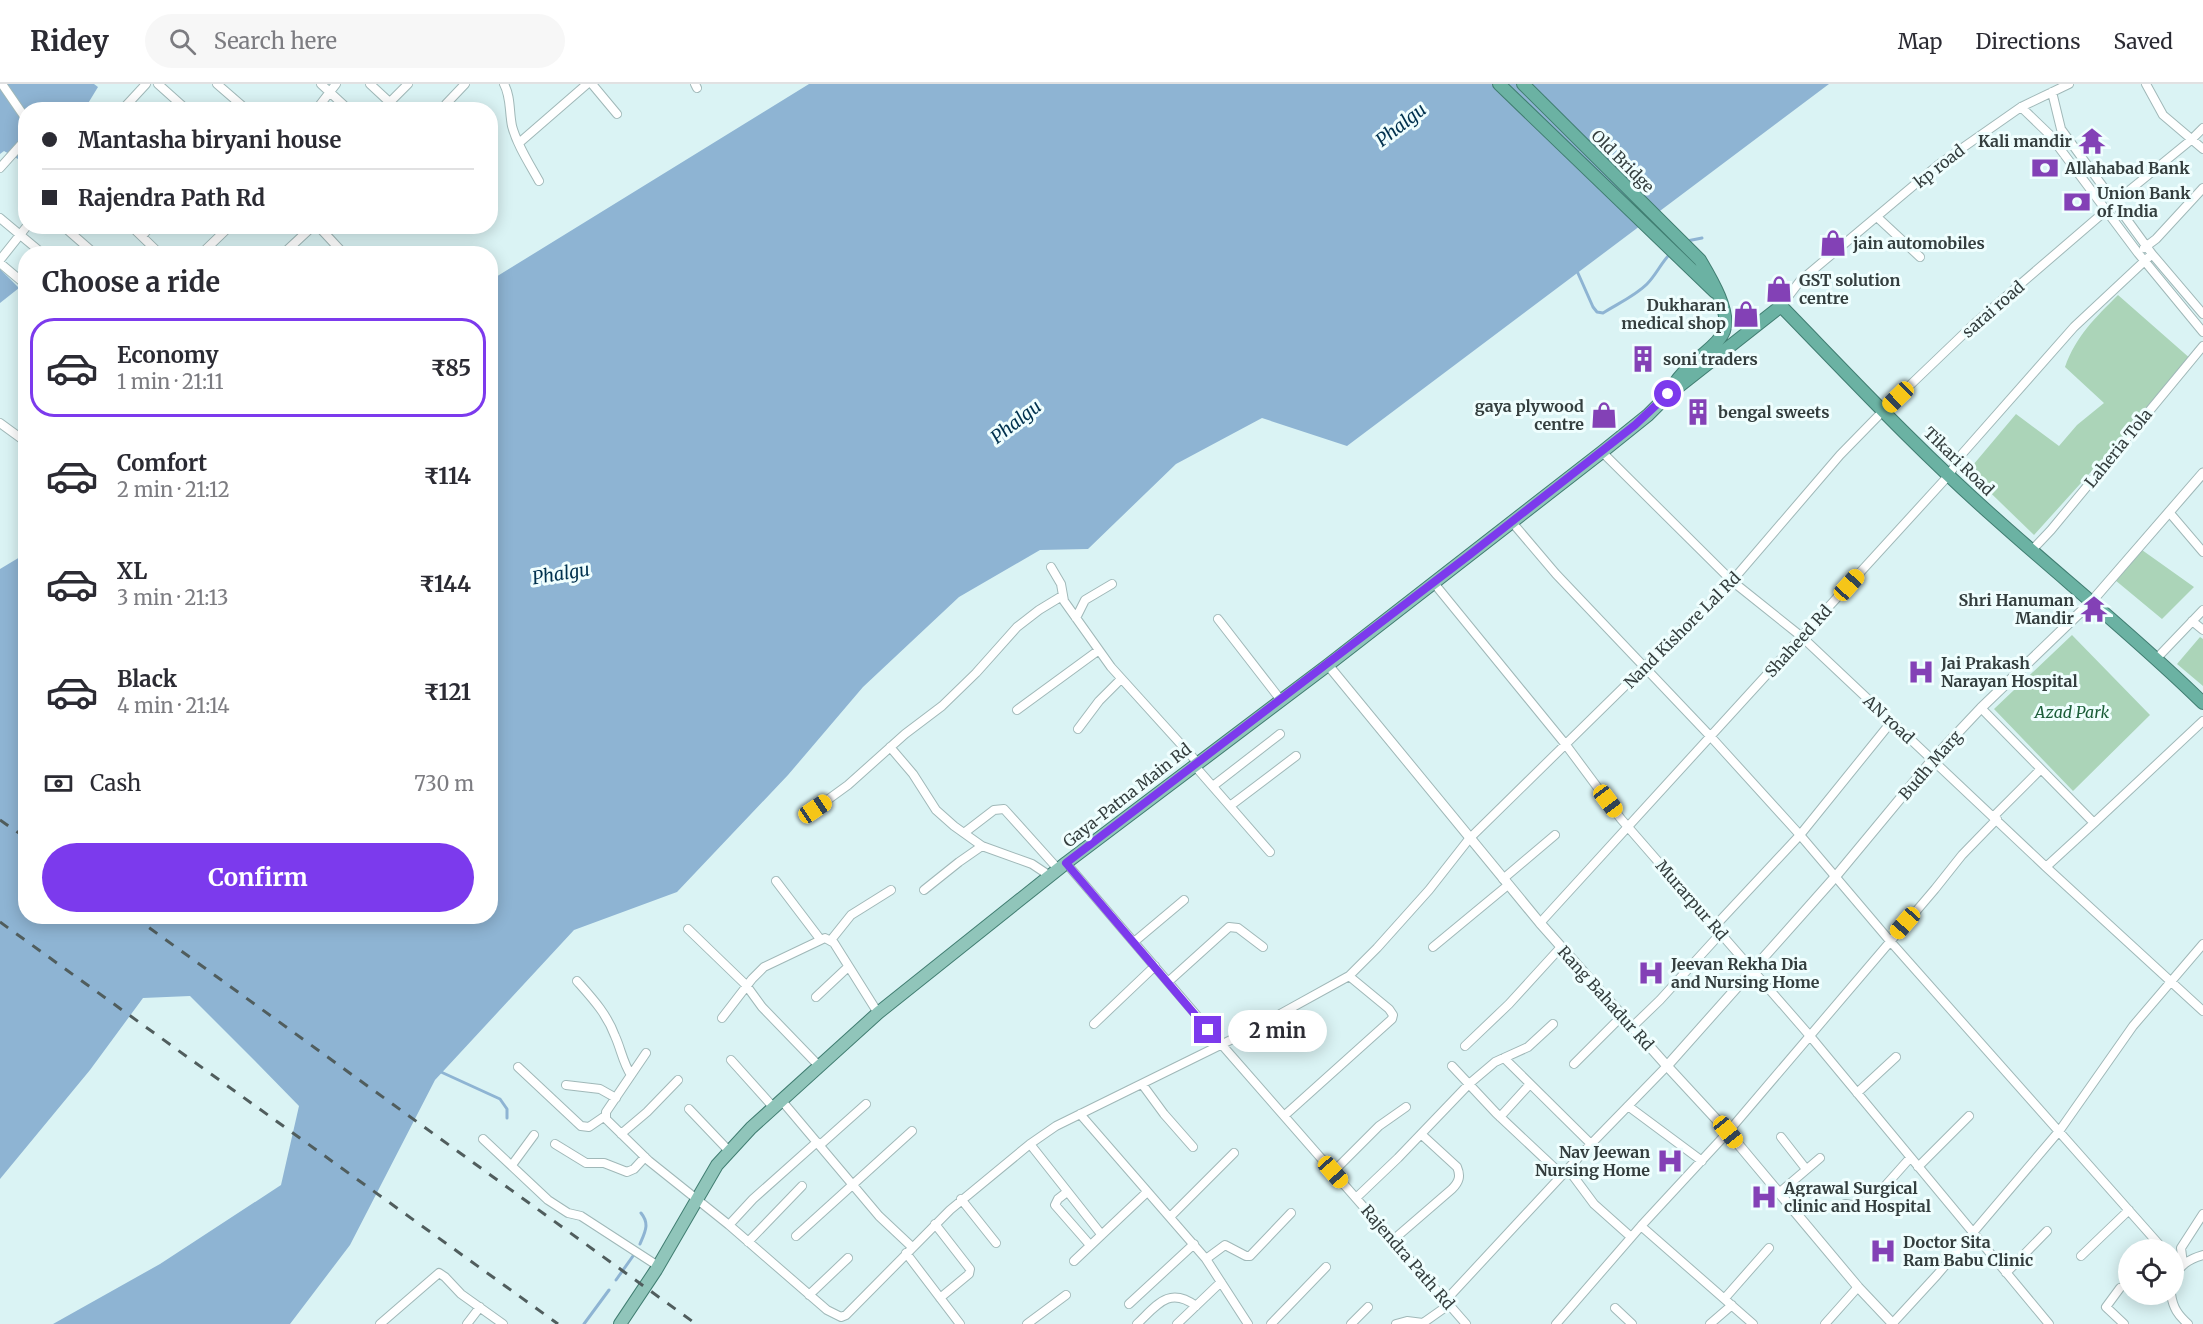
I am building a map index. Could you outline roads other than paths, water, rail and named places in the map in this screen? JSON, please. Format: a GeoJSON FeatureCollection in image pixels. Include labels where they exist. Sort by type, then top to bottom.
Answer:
{"type":"FeatureCollection","features":[{"type":"Feature","properties":{"kind":"highway"},"geometry":{"type":"LineString","coordinates":[[1499,84],[1718,295]]}},
{"type":"Feature","properties":{"kind":"highway","name":"Old Bridge"},"geometry":{"type":"LineString","coordinates":[[1523,84],[1700,260],[1718,295],[1725,317],[1722,334],[1682,374],[1668,394]]}},
{"type":"Feature","properties":{"kind":"highway"},"geometry":{"type":"LineString","coordinates":[[1668,394],[1781,306]]}},
{"type":"Feature","properties":{"kind":"highway","name":"Tikari Road"},"geometry":{"type":"LineString","coordinates":[[1781,306],[1949,475],[1995,518],[2157,658],[2203,703]]}},
{"type":"Feature","properties":{"kind":"main road","name":"Gaya-Patna Main Rd"},"geometry":{"type":"LineString","coordinates":[[620,1324],[657,1268],[717,1165],[729,1151],[878,1013],[1058,869],[1280,699],[1328,665],[1511,520],[1602,452],[1648,415],[1668,394]]}},
{"type":"Feature","properties":{"kind":"street"},"geometry":{"type":"LineString","coordinates":[[129,102],[146,84]]}},
{"type":"Feature","properties":{"kind":"street"},"geometry":{"type":"LineString","coordinates":[[158,84],[179,102]]}},
{"type":"Feature","properties":{"kind":"street"},"geometry":{"type":"LineString","coordinates":[[217,84],[238,102]]}},
{"type":"Feature","properties":{"kind":"street"},"geometry":{"type":"LineString","coordinates":[[321,84],[341,102]]}},
{"type":"Feature","properties":{"kind":"street"},"geometry":{"type":"LineString","coordinates":[[322,102],[336,84]]}},
{"type":"Feature","properties":{"kind":"street"},"geometry":{"type":"LineString","coordinates":[[370,84],[389,102],[408,84]]}},
{"type":"Feature","properties":{"kind":"street"},"geometry":{"type":"LineString","coordinates":[[448,102],[465,84]]}},
{"type":"Feature","properties":{"kind":"street"},"geometry":{"type":"LineString","coordinates":[[519,144],[590,84],[617,114]]}},
{"type":"Feature","properties":{"kind":"street","name":"kp road"},"geometry":{"type":"LineString","coordinates":[[1781,306],[1800,280],[1938,165],[2021,107],[2069,84]]}},
{"type":"Feature","properties":{"kind":"street"},"geometry":{"type":"LineString","coordinates":[[2146,84],[2163,115],[2203,149]]}},
{"type":"Feature","properties":{"kind":"street"},"geometry":{"type":"LineString","coordinates":[[506,85],[512,125],[519,144],[539,181]]}},
{"type":"Feature","properties":{"kind":"street"},"geometry":{"type":"LineString","coordinates":[[2,88],[18,110]]}},
{"type":"Feature","properties":{"kind":"street"},"geometry":{"type":"LineString","coordinates":[[2052,92],[2061,129],[2152,254],[2203,314]]}},
{"type":"Feature","properties":{"kind":"street"},"geometry":{"type":"LineString","coordinates":[[2021,107],[2049,134],[2144,261],[2203,332]]}},
{"type":"Feature","properties":{"kind":"street","name":"sarai road"},"geometry":{"type":"LineString","coordinates":[[1883,411],[1974,324],[2203,128]]}},
{"type":"Feature","properties":{"kind":"street"},"geometry":{"type":"LineString","coordinates":[[0,168],[18,148]]}},
{"type":"Feature","properties":{"kind":"street"},"geometry":{"type":"LineString","coordinates":[[2138,253],[2203,188]]}},
{"type":"Feature","properties":{"kind":"street"},"geometry":{"type":"LineString","coordinates":[[1877,217],[1920,257]]}},
{"type":"Feature","properties":{"kind":"street"},"geometry":{"type":"LineString","coordinates":[[0,218],[18,232]]}},
{"type":"Feature","properties":{"kind":"street"},"geometry":{"type":"LineString","coordinates":[[18,278],[0,261],[21,234],[34,246]]}},
{"type":"Feature","properties":{"kind":"street"},"geometry":{"type":"LineString","coordinates":[[72,234],[86,246]]}},
{"type":"Feature","properties":{"kind":"street"},"geometry":{"type":"LineString","coordinates":[[213,246],[224,234]]}},
{"type":"Feature","properties":{"kind":"street"},"geometry":{"type":"LineString","coordinates":[[292,246],[304,234]]}},
{"type":"Feature","properties":{"kind":"street"},"geometry":{"type":"LineString","coordinates":[[325,234],[337,246]]}},
{"type":"Feature","properties":{"kind":"street"},"geometry":{"type":"LineString","coordinates":[[142,236],[152,246]]}},
{"type":"Feature","properties":{"kind":"street","name":"Shaheed Rd"},"geometry":{"type":"LineString","coordinates":[[1540,923],[1949,475],[1962,454],[2074,327],[2152,254]]}},
{"type":"Feature","properties":{"kind":"street","name":"Laheria Tola"},"geometry":{"type":"LineString","coordinates":[[2032,549],[2051,530],[2203,346]]}},
{"type":"Feature","properties":{"kind":"street","name":"Nand Kishore Lal Rd"},"geometry":{"type":"LineString","coordinates":[[840,1321],[961,1200],[1056,1126],[1222,1045],[1349,976],[1429,890],[1469,839],[1732,581],[1840,455],[1883,411]]}},
{"type":"Feature","properties":{"kind":"street"},"geometry":{"type":"LineString","coordinates":[[0,423],[18,436]]}},
{"type":"Feature","properties":{"kind":"street","name":"AN road"},"geometry":{"type":"LineString","coordinates":[[1602,452],[1732,581],[1802,637],[2203,1011]]}},
{"type":"Feature","properties":{"kind":"street","name":"Budh Marg"},"geometry":{"type":"LineString","coordinates":[[1667,1066],[1836,876],[1933,759],[2092,601],[2203,473]]}},
{"type":"Feature","properties":{"kind":"street"},"geometry":{"type":"LineString","coordinates":[[2169,512],[2203,552]]}},
{"type":"Feature","properties":{"kind":"street"},"geometry":{"type":"LineString","coordinates":[[1511,520],[1556,574],[1711,737],[1800,835],[2154,1239]]}},
{"type":"Feature","properties":{"kind":"street"},"geometry":{"type":"LineString","coordinates":[[1051,567],[1061,584],[1062,596],[1120,680],[1196,763],[1270,852]]}},
{"type":"Feature","properties":{"kind":"street","name":"Murarpur Rd"},"geometry":{"type":"LineString","coordinates":[[1433,582],[1566,745],[1628,827],[1810,1036],[2049,1324]]}},
{"type":"Feature","properties":{"kind":"street"},"geometry":{"type":"LineString","coordinates":[[1076,618],[1085,600],[1112,584]]}},
{"type":"Feature","properties":{"kind":"street"},"geometry":{"type":"LineString","coordinates":[[815,809],[849,785],[890,747],[949,699],[1017,627],[1062,596]]}},
{"type":"Feature","properties":{"kind":"street"},"geometry":{"type":"LineString","coordinates":[[2157,658],[2203,609]]}},
{"type":"Feature","properties":{"kind":"street"},"geometry":{"type":"LineString","coordinates":[[1218,619],[1280,699]]}},
{"type":"Feature","properties":{"kind":"street"},"geometry":{"type":"LineString","coordinates":[[2192,621],[2203,630]]}},
{"type":"Feature","properties":{"kind":"street"},"geometry":{"type":"LineString","coordinates":[[1017,710],[1099,650]]}},
{"type":"Feature","properties":{"kind":"street","name":"Rang Bahadur Rd"},"geometry":{"type":"LineString","coordinates":[[1328,665],[1540,923],[1728,1132],[1857,1287],[1892,1324]]}},
{"type":"Feature","properties":{"kind":"street"},"geometry":{"type":"LineString","coordinates":[[1078,729],[1099,701],[1120,680]]}},
{"type":"Feature","properties":{"kind":"street"},"geometry":{"type":"LineString","coordinates":[[1982,708],[2094,823]]}},
{"type":"Feature","properties":{"kind":"street"},"geometry":{"type":"LineString","coordinates":[[1715,926],[1800,835],[1892,721]]}},
{"type":"Feature","properties":{"kind":"street"},"geometry":{"type":"LineString","coordinates":[[2046,867],[2203,721]]}},
{"type":"Feature","properties":{"kind":"street"},"geometry":{"type":"LineString","coordinates":[[1213,786],[1280,734]]}},
{"type":"Feature","properties":{"kind":"street"},"geometry":{"type":"LineString","coordinates":[[890,747],[913,774],[936,810],[964,833],[982,846],[1032,864],[1058,869]]}},
{"type":"Feature","properties":{"kind":"street"},"geometry":{"type":"LineString","coordinates":[[1230,806],[1296,756]]}},
{"type":"Feature","properties":{"kind":"street"},"geometry":{"type":"LineString","coordinates":[[1556,1324],[1631,1237],[1728,1132],[1962,855],[2041,768]]}},
{"type":"Feature","properties":{"kind":"street","name":"Rajendra Path Rd"},"geometry":{"type":"LineString","coordinates":[[964,833],[994,810],[1004,809],[1058,869],[1134,942],[1466,1324]]}},
{"type":"Feature","properties":{"kind":"street"},"geometry":{"type":"LineString","coordinates":[[1433,947],[1556,835]]}},
{"type":"Feature","properties":{"kind":"street"},"geometry":{"type":"LineString","coordinates":[[924,890],[982,846]]}},
{"type":"Feature","properties":{"kind":"street"},"geometry":{"type":"LineString","coordinates":[[776,881],[820,939]]}},
{"type":"Feature","properties":{"kind":"street"},"geometry":{"type":"LineString","coordinates":[[831,940],[851,915],[891,890]]}},
{"type":"Feature","properties":{"kind":"street"},"geometry":{"type":"LineString","coordinates":[[1134,942],[1184,900]]}},
{"type":"Feature","properties":{"kind":"street"},"geometry":{"type":"LineString","coordinates":[[1168,982],[1229,927],[1238,928],[1263,947]]}},
{"type":"Feature","properties":{"kind":"street"},"geometry":{"type":"LineString","coordinates":[[688,929],[747,985],[762,1006],[820,1067]]}},
{"type":"Feature","properties":{"kind":"street"},"geometry":{"type":"LineString","coordinates":[[1632,1027],[1721,933]]}},
{"type":"Feature","properties":{"kind":"street"},"geometry":{"type":"LineString","coordinates":[[722,1018],[747,985],[769,963],[792,955],[820,939],[831,940]]}},
{"type":"Feature","properties":{"kind":"street"},"geometry":{"type":"LineString","coordinates":[[831,940],[878,1013]]}},
{"type":"Feature","properties":{"kind":"street"},"geometry":{"type":"LineString","coordinates":[[1892,1324],[1937,1275],[2060,1130],[2133,1026],[2203,944]]}},
{"type":"Feature","properties":{"kind":"street"},"geometry":{"type":"LineString","coordinates":[[1465,1046],[1509,1004],[1561,946]]}},
{"type":"Feature","properties":{"kind":"street"},"geometry":{"type":"LineString","coordinates":[[1094,1024],[1155,966]]}},
{"type":"Feature","properties":{"kind":"street"},"geometry":{"type":"LineString","coordinates":[[816,997],[848,967]]}},
{"type":"Feature","properties":{"kind":"street"},"geometry":{"type":"LineString","coordinates":[[1284,1116],[1392,1019],[1389,1009],[1349,976]]}},
{"type":"Feature","properties":{"kind":"street"},"geometry":{"type":"LineString","coordinates":[[577,981],[605,1016],[631,1075]]}},
{"type":"Feature","properties":{"kind":"street"},"geometry":{"type":"LineString","coordinates":[[1574,1064],[1622,1016]]}},
{"type":"Feature","properties":{"kind":"street"},"geometry":{"type":"LineString","coordinates":[[1356,1198],[1489,1066],[1528,1047],[1553,1024]]}},
{"type":"Feature","properties":{"kind":"street"},"geometry":{"type":"LineString","coordinates":[[518,1066],[580,1126],[589,1127],[605,1116],[645,1053]]}},
{"type":"Feature","properties":{"kind":"street"},"geometry":{"type":"LineString","coordinates":[[1857,1093],[1896,1057]]}},
{"type":"Feature","properties":{"kind":"street"},"geometry":{"type":"LineString","coordinates":[[1504,1058],[1591,1144]]}},
{"type":"Feature","properties":{"kind":"street"},"geometry":{"type":"LineString","coordinates":[[731,1060],[819,1143],[909,1250],[960,1324]]}},
{"type":"Feature","properties":{"kind":"street"},"geometry":{"type":"LineString","coordinates":[[1452,1066],[1500,1117],[1565,1172],[1593,1204],[1631,1237]]}},
{"type":"Feature","properties":{"kind":"street"},"geometry":{"type":"LineString","coordinates":[[1396,1324],[1423,1323],[1448,1302],[1565,1172],[1667,1066]]}},
{"type":"Feature","properties":{"kind":"street"},"geometry":{"type":"LineString","coordinates":[[621,1134],[647,1112],[678,1080]]}},
{"type":"Feature","properties":{"kind":"street"},"geometry":{"type":"LineString","coordinates":[[1142,1084],[1193,1147]]}},
{"type":"Feature","properties":{"kind":"street"},"geometry":{"type":"LineString","coordinates":[[1500,1117],[1530,1084]]}},
{"type":"Feature","properties":{"kind":"street"},"geometry":{"type":"LineString","coordinates":[[566,1085],[600,1089],[616,1098]]}},
{"type":"Feature","properties":{"kind":"street"},"geometry":{"type":"LineString","coordinates":[[729,1225],[753,1199],[866,1104]]}},
{"type":"Feature","properties":{"kind":"street"},"geometry":{"type":"LineString","coordinates":[[1629,1106],[1702,1161]]}},
{"type":"Feature","properties":{"kind":"street"},"geometry":{"type":"LineString","coordinates":[[1333,1172],[1371,1134],[1406,1107]]}},
{"type":"Feature","properties":{"kind":"street"},"geometry":{"type":"LineString","coordinates":[[689,1109],[729,1151]]}},
{"type":"Feature","properties":{"kind":"street"},"geometry":{"type":"LineString","coordinates":[[1080,1114],[1146,1192],[1171,1216],[1194,1244],[1248,1324]]}},
{"type":"Feature","properties":{"kind":"street"},"geometry":{"type":"LineString","coordinates":[[605,1116],[645,1157],[697,1198],[840,1321]]}},
{"type":"Feature","properties":{"kind":"street"},"geometry":{"type":"LineString","coordinates":[[1918,1167],[1970,1116]]}},
{"type":"Feature","properties":{"kind":"street"},"geometry":{"type":"LineString","coordinates":[[796,1236],[912,1131]]}},
{"type":"Feature","properties":{"kind":"street"},"geometry":{"type":"LineString","coordinates":[[1393,1240],[1452,1189],[1460,1179],[1457,1167],[1421,1134]]}},
{"type":"Feature","properties":{"kind":"street"},"geometry":{"type":"LineString","coordinates":[[512,1165],[534,1135]]}},
{"type":"Feature","properties":{"kind":"street"},"geometry":{"type":"LineString","coordinates":[[1781,1137],[1806,1169]]}},
{"type":"Feature","properties":{"kind":"street"},"geometry":{"type":"LineString","coordinates":[[483,1138],[554,1205],[568,1213],[581,1216],[657,1268]]}},
{"type":"Feature","properties":{"kind":"street"},"geometry":{"type":"LineString","coordinates":[[555,1144],[585,1164],[604,1163],[627,1172],[634,1169],[645,1157]]}},
{"type":"Feature","properties":{"kind":"street"},"geometry":{"type":"LineString","coordinates":[[1030,1144],[1101,1234]]}},
{"type":"Feature","properties":{"kind":"street"},"geometry":{"type":"LineString","coordinates":[[1171,1216],[1234,1152]]}},
{"type":"Feature","properties":{"kind":"street"},"geometry":{"type":"LineString","coordinates":[[1779,1193],[1820,1158]]}},
{"type":"Feature","properties":{"kind":"street"},"geometry":{"type":"LineString","coordinates":[[1845,1204],[1860,1206],[1869,1204],[1910,1158]]}},
{"type":"Feature","properties":{"kind":"street"},"geometry":{"type":"LineString","coordinates":[[748,1242],[802,1186]]}},
{"type":"Feature","properties":{"kind":"street"},"geometry":{"type":"LineString","coordinates":[[1066,1191],[1054,1205],[1090,1245]]}},
{"type":"Feature","properties":{"kind":"street"},"geometry":{"type":"LineString","coordinates":[[1074,1261],[1146,1192]]}},
{"type":"Feature","properties":{"kind":"street"},"geometry":{"type":"LineString","coordinates":[[961,1200],[996,1243]]}},
{"type":"Feature","properties":{"kind":"street"},"geometry":{"type":"LineString","coordinates":[[2081,1256],[2129,1210]]}},
{"type":"Feature","properties":{"kind":"street"},"geometry":{"type":"LineString","coordinates":[[1206,1259],[1226,1245],[1250,1256],[1292,1213]]}},
{"type":"Feature","properties":{"kind":"street"},"geometry":{"type":"LineString","coordinates":[[2184,1243],[2203,1214]]}},
{"type":"Feature","properties":{"kind":"street"},"geometry":{"type":"LineString","coordinates":[[935,1224],[970,1269],[969,1274],[940,1298]]}},
{"type":"Feature","properties":{"kind":"street"},"geometry":{"type":"LineString","coordinates":[[1641,1226],[1753,1324]]}},
{"type":"Feature","properties":{"kind":"street"},"geometry":{"type":"LineString","coordinates":[[2006,1273],[2047,1231]]}},
{"type":"Feature","properties":{"kind":"street"},"geometry":{"type":"LineString","coordinates":[[1129,1305],[1194,1244]]}},
{"type":"Feature","properties":{"kind":"street"},"geometry":{"type":"LineString","coordinates":[[1725,1298],[1769,1248]]}},
{"type":"Feature","properties":{"kind":"street"},"geometry":{"type":"LineString","coordinates":[[2184,1264],[2192,1258],[2203,1255]]}},
{"type":"Feature","properties":{"kind":"street"},"geometry":{"type":"LineString","coordinates":[[809,1295],[848,1258]]}},
{"type":"Feature","properties":{"kind":"street"},"geometry":{"type":"LineString","coordinates":[[1271,1324],[1326,1267]]}},
{"type":"Feature","properties":{"kind":"street"},"geometry":{"type":"LineString","coordinates":[[380,1324],[439,1274],[445,1276],[461,1294],[503,1324]]}},
{"type":"Feature","properties":{"kind":"street"},"geometry":{"type":"LineString","coordinates":[[1178,1324],[1221,1282]]}},
{"type":"Feature","properties":{"kind":"street"},"geometry":{"type":"LineString","coordinates":[[1825,1324],[1857,1287]]}},
{"type":"Feature","properties":{"kind":"street"},"geometry":{"type":"LineString","coordinates":[[2118,1291],[2106,1307],[2124,1324]]}},
{"type":"Feature","properties":{"kind":"street"},"geometry":{"type":"LineString","coordinates":[[1027,1324],[1066,1295]]}},
{"type":"Feature","properties":{"kind":"street"},"geometry":{"type":"LineString","coordinates":[[1137,1324],[1165,1299],[1180,1297],[1196,1306]]}},
{"type":"Feature","properties":{"kind":"street"},"geometry":{"type":"LineString","coordinates":[[1710,1324],[1732,1305]]}},
{"type":"Feature","properties":{"kind":"street"},"geometry":{"type":"LineString","coordinates":[[2173,1305],[2180,1317],[2188,1324]]}},
{"type":"Feature","properties":{"kind":"street"},"geometry":{"type":"LineString","coordinates":[[467,1324],[480,1307]]}},
{"type":"Feature","properties":{"kind":"street"},"geometry":{"type":"LineString","coordinates":[[1352,1324],[1368,1307]]}},
{"type":"Feature","properties":{"kind":"street"},"geometry":{"type":"LineString","coordinates":[[1615,1308],[1632,1324]]}},
{"type":"Feature","properties":{"kind":"water"},"geometry":{"type":"Polygon","coordinates":[[[0,84],[94,84],[98,87],[89,102],[18,102],[18,159],[4,151],[0,154],[0,84]]]}},
{"type":"Feature","properties":{"kind":"water","name":"Phalgu"},"geometry":{"type":"Polygon","coordinates":[[[809,84],[1829,84],[1347,446],[1262,418],[1176,464],[1088,549],[1040,550],[959,597],[863,687],[788,775],[677,892],[574,930],[435,1080],[350,1245],[290,1324],[53,1324],[160,1264],[281,1185],[299,1106],[190,996],[143,998],[90,1070],[0,1179],[0,569],[18,558],[18,924],[498,924],[498,276],[809,84]]]}},
{"type":"Feature","properties":{"kind":"water"},"geometry":{"type":"Polygon","coordinates":[[[0,269],[18,289],[0,303],[0,269]]]}},
{"type":"Feature","properties":{"kind":"waterway"},"geometry":{"type":"LineString","coordinates":[[1687,241],[1702,238]]}},
{"type":"Feature","properties":{"kind":"waterway"},"geometry":{"type":"LineString","coordinates":[[1577,271],[1593,307],[1597,312],[1603,313],[1642,288],[1670,254]]}},
{"type":"Feature","properties":{"kind":"waterway"},"geometry":{"type":"LineString","coordinates":[[441,1072],[500,1099],[507,1109],[507,1118]]}},
{"type":"Feature","properties":{"kind":"waterway"},"geometry":{"type":"LineString","coordinates":[[640,1244],[646,1224],[641,1213]]}},
{"type":"Feature","properties":{"kind":"waterway"},"geometry":{"type":"LineString","coordinates":[[616,1280],[633,1256]]}},
{"type":"Feature","properties":{"kind":"waterway"},"geometry":{"type":"LineString","coordinates":[[584,1324],[609,1290]]}},
{"type":"Feature","properties":{"kind":"railway"},"geometry":{"type":"LineString","coordinates":[[0,820],[18,832]]}},
{"type":"Feature","properties":{"kind":"railway"},"geometry":{"type":"LineString","coordinates":[[0,922],[558,1324]]}},
{"type":"Feature","properties":{"kind":"railway"},"geometry":{"type":"LineString","coordinates":[[144,924],[696,1324]]}},
{"type":"Feature","properties":{"kind":"place","name":"Kali mandir"},"geometry":{"type":"Point","coordinates":[2092,141]}},
{"type":"Feature","properties":{"kind":"place","name":"Allahabad Bank"},"geometry":{"type":"Point","coordinates":[2045,168]}},
{"type":"Feature","properties":{"kind":"place","name":"Union Bank of India"},"geometry":{"type":"Point","coordinates":[2077,202]}},
{"type":"Feature","properties":{"kind":"place","name":"jain automobiles"},"geometry":{"type":"Point","coordinates":[1833,243]}},
{"type":"Feature","properties":{"kind":"place","name":"GST solution centre"},"geometry":{"type":"Point","coordinates":[1779,289]}},
{"type":"Feature","properties":{"kind":"place","name":"Dukharan medical shop"},"geometry":{"type":"Point","coordinates":[1746,314]}},
{"type":"Feature","properties":{"kind":"place","name":"soni traders"},"geometry":{"type":"Point","coordinates":[1643,359]}},
{"type":"Feature","properties":{"kind":"place","name":"bengal sweets"},"geometry":{"type":"Point","coordinates":[1698,412]}},
{"type":"Feature","properties":{"kind":"place","name":"gaya plywood centre"},"geometry":{"type":"Point","coordinates":[1604,415]}},
{"type":"Feature","properties":{"kind":"place","name":"Shri Hanuman Mandir"},"geometry":{"type":"Point","coordinates":[2094,609]}},
{"type":"Feature","properties":{"kind":"place","name":"Jai Prakash Narayan Hospital"},"geometry":{"type":"Point","coordinates":[1921,672]}},
{"type":"Feature","properties":{"kind":"place","name":"Jeevan Rekha Dia and Nursing Home"},"geometry":{"type":"Point","coordinates":[1651,973]}},
{"type":"Feature","properties":{"kind":"place","name":"Nav Jeewan Nursing Home"},"geometry":{"type":"Point","coordinates":[1670,1161]}},
{"type":"Feature","properties":{"kind":"place","name":"Agrawal Surgical clinic and Hospital"},"geometry":{"type":"Point","coordinates":[1764,1197]}},
{"type":"Feature","properties":{"kind":"place","name":"Doctor Sita Ram Babu Clinic"},"geometry":{"type":"Point","coordinates":[1883,1251]}},
{"type":"Feature","properties":{"kind":"park label","name":"Azad Park"},"geometry":{"type":"Point","coordinates":[2072,712]}}]}
